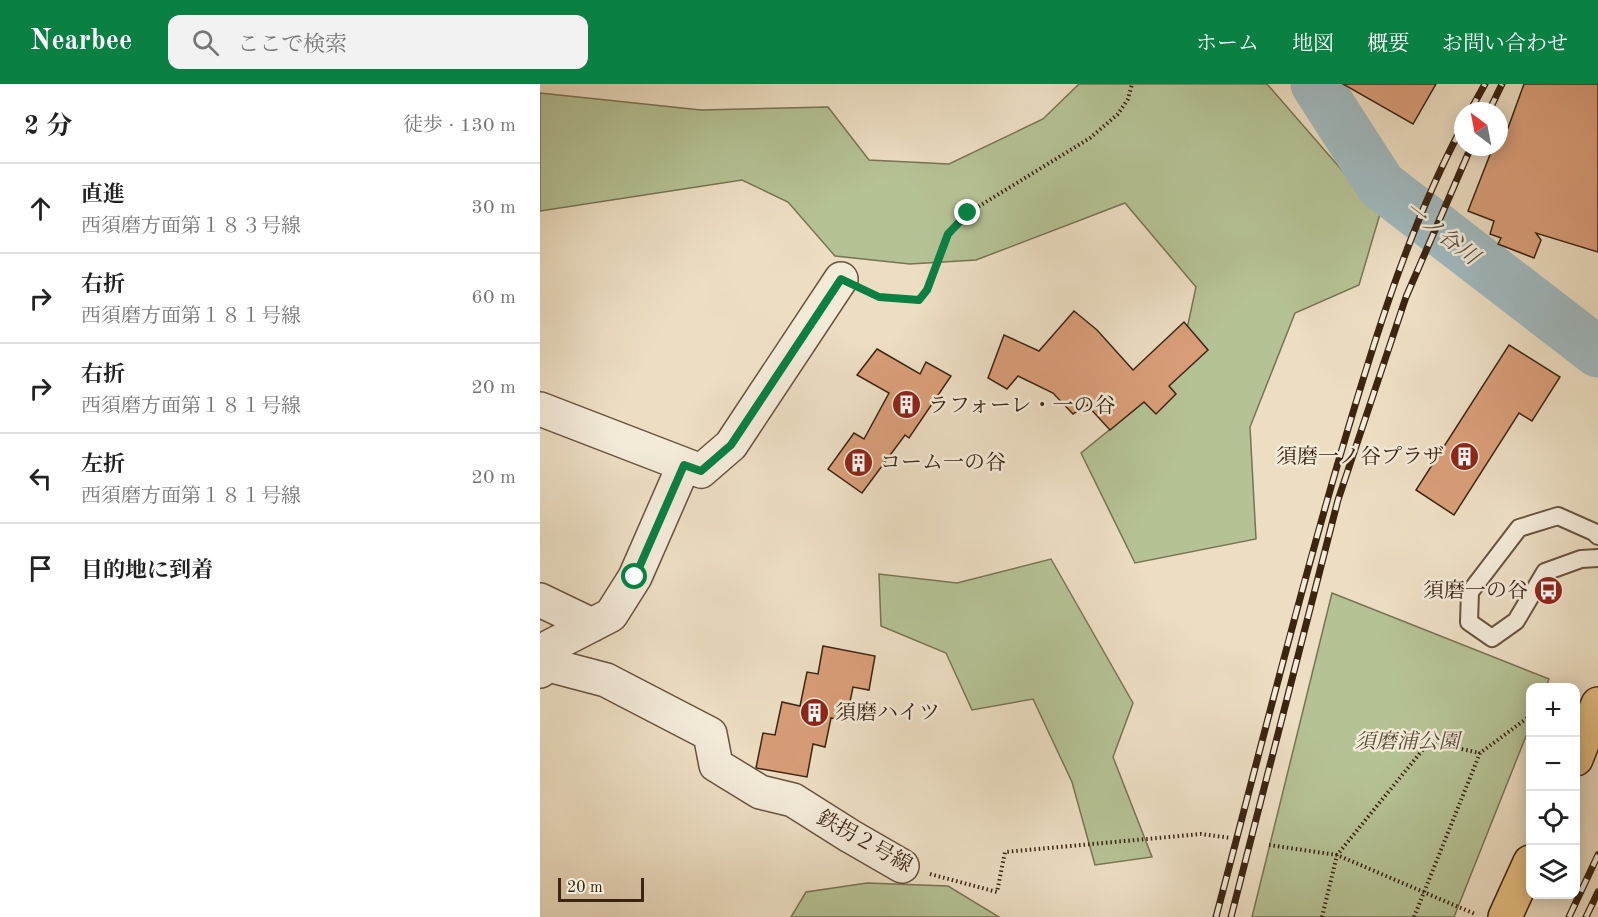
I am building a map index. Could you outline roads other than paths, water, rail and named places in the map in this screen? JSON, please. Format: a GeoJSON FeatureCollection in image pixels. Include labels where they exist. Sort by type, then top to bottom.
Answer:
{"type":"FeatureCollection","features":[{"type":"Feature","properties":{"kind":"highway"},"geometry":{"type":"LineString","coordinates":[[1580,747],[1598,704]]}},
{"type":"Feature","properties":{"kind":"highway"},"geometry":{"type":"LineString","coordinates":[[1505,917],[1526,871]]}},
{"type":"Feature","properties":{"kind":"street"},"geometry":{"type":"LineString","coordinates":[[543,419],[701,471],[731,445],[841,279]]}},
{"type":"Feature","properties":{"kind":"street"},"geometry":{"type":"LineString","coordinates":[[545,657],[611,615],[635,577],[684,465]]}},
{"type":"Feature","properties":{"kind":"street"},"geometry":{"type":"LineString","coordinates":[[540,600],[592,625]]}},
{"type":"Feature","properties":{"kind":"street","name":"鉄拐２号線"},"geometry":{"type":"LineString","coordinates":[[545,657],[606,680],[710,734],[716,765],[760,792],[792,800],[902,866]]}},
{"type":"Feature","properties":{"kind":"lane"},"geometry":{"type":"LineString","coordinates":[[1598,536],[1558,516],[1519,528],[1470,592],[1469,622],[1492,638],[1516,621],[1545,572],[1581,559],[1598,558]]}},
{"type":"Feature","properties":{"kind":"waterway","name":"一ノ谷川"},"geometry":{"type":"LineString","coordinates":[[1316,84],[1381,185],[1598,352]]}},
{"type":"Feature","properties":{"kind":"railway"},"geometry":{"type":"LineString","coordinates":[[1475,102],[1485,84]]}},
{"type":"Feature","properties":{"kind":"railway"},"geometry":{"type":"LineString","coordinates":[[1493,102],[1502,84]]}},
{"type":"Feature","properties":{"kind":"railway"},"geometry":{"type":"LineString","coordinates":[[1216,917],[1307,571],[1365,372],[1409,245],[1425,204],[1454,143]]}},
{"type":"Feature","properties":{"kind":"railway"},"geometry":{"type":"LineString","coordinates":[[1231,917],[1338,500],[1406,297],[1467,156]]}},
{"type":"Feature","properties":{"kind":"railway"},"geometry":{"type":"LineString","coordinates":[[1569,917],[1598,855]]}},
{"type":"Feature","properties":{"kind":"railway"},"geometry":{"type":"LineString","coordinates":[[1586,917],[1598,892]]}},
{"type":"Feature","properties":{"kind":"place","name":"ラフォーレ・一の谷"},"geometry":{"type":"Point","coordinates":[907,405]}},
{"type":"Feature","properties":{"kind":"place","name":"須磨一ノ谷プラザ"},"geometry":{"type":"Point","coordinates":[1465,456]}},
{"type":"Feature","properties":{"kind":"place","name":"コーム一の谷"},"geometry":{"type":"Point","coordinates":[859,462]}},
{"type":"Feature","properties":{"kind":"place","name":"須磨一の谷"},"geometry":{"type":"Point","coordinates":[1549,590]}},
{"type":"Feature","properties":{"kind":"place","name":"須磨ハイツ"},"geometry":{"type":"Point","coordinates":[814,712]}},
{"type":"Feature","properties":{"kind":"park label","name":"須磨浦公園"},"geometry":{"type":"Point","coordinates":[1407,741]}}]}
